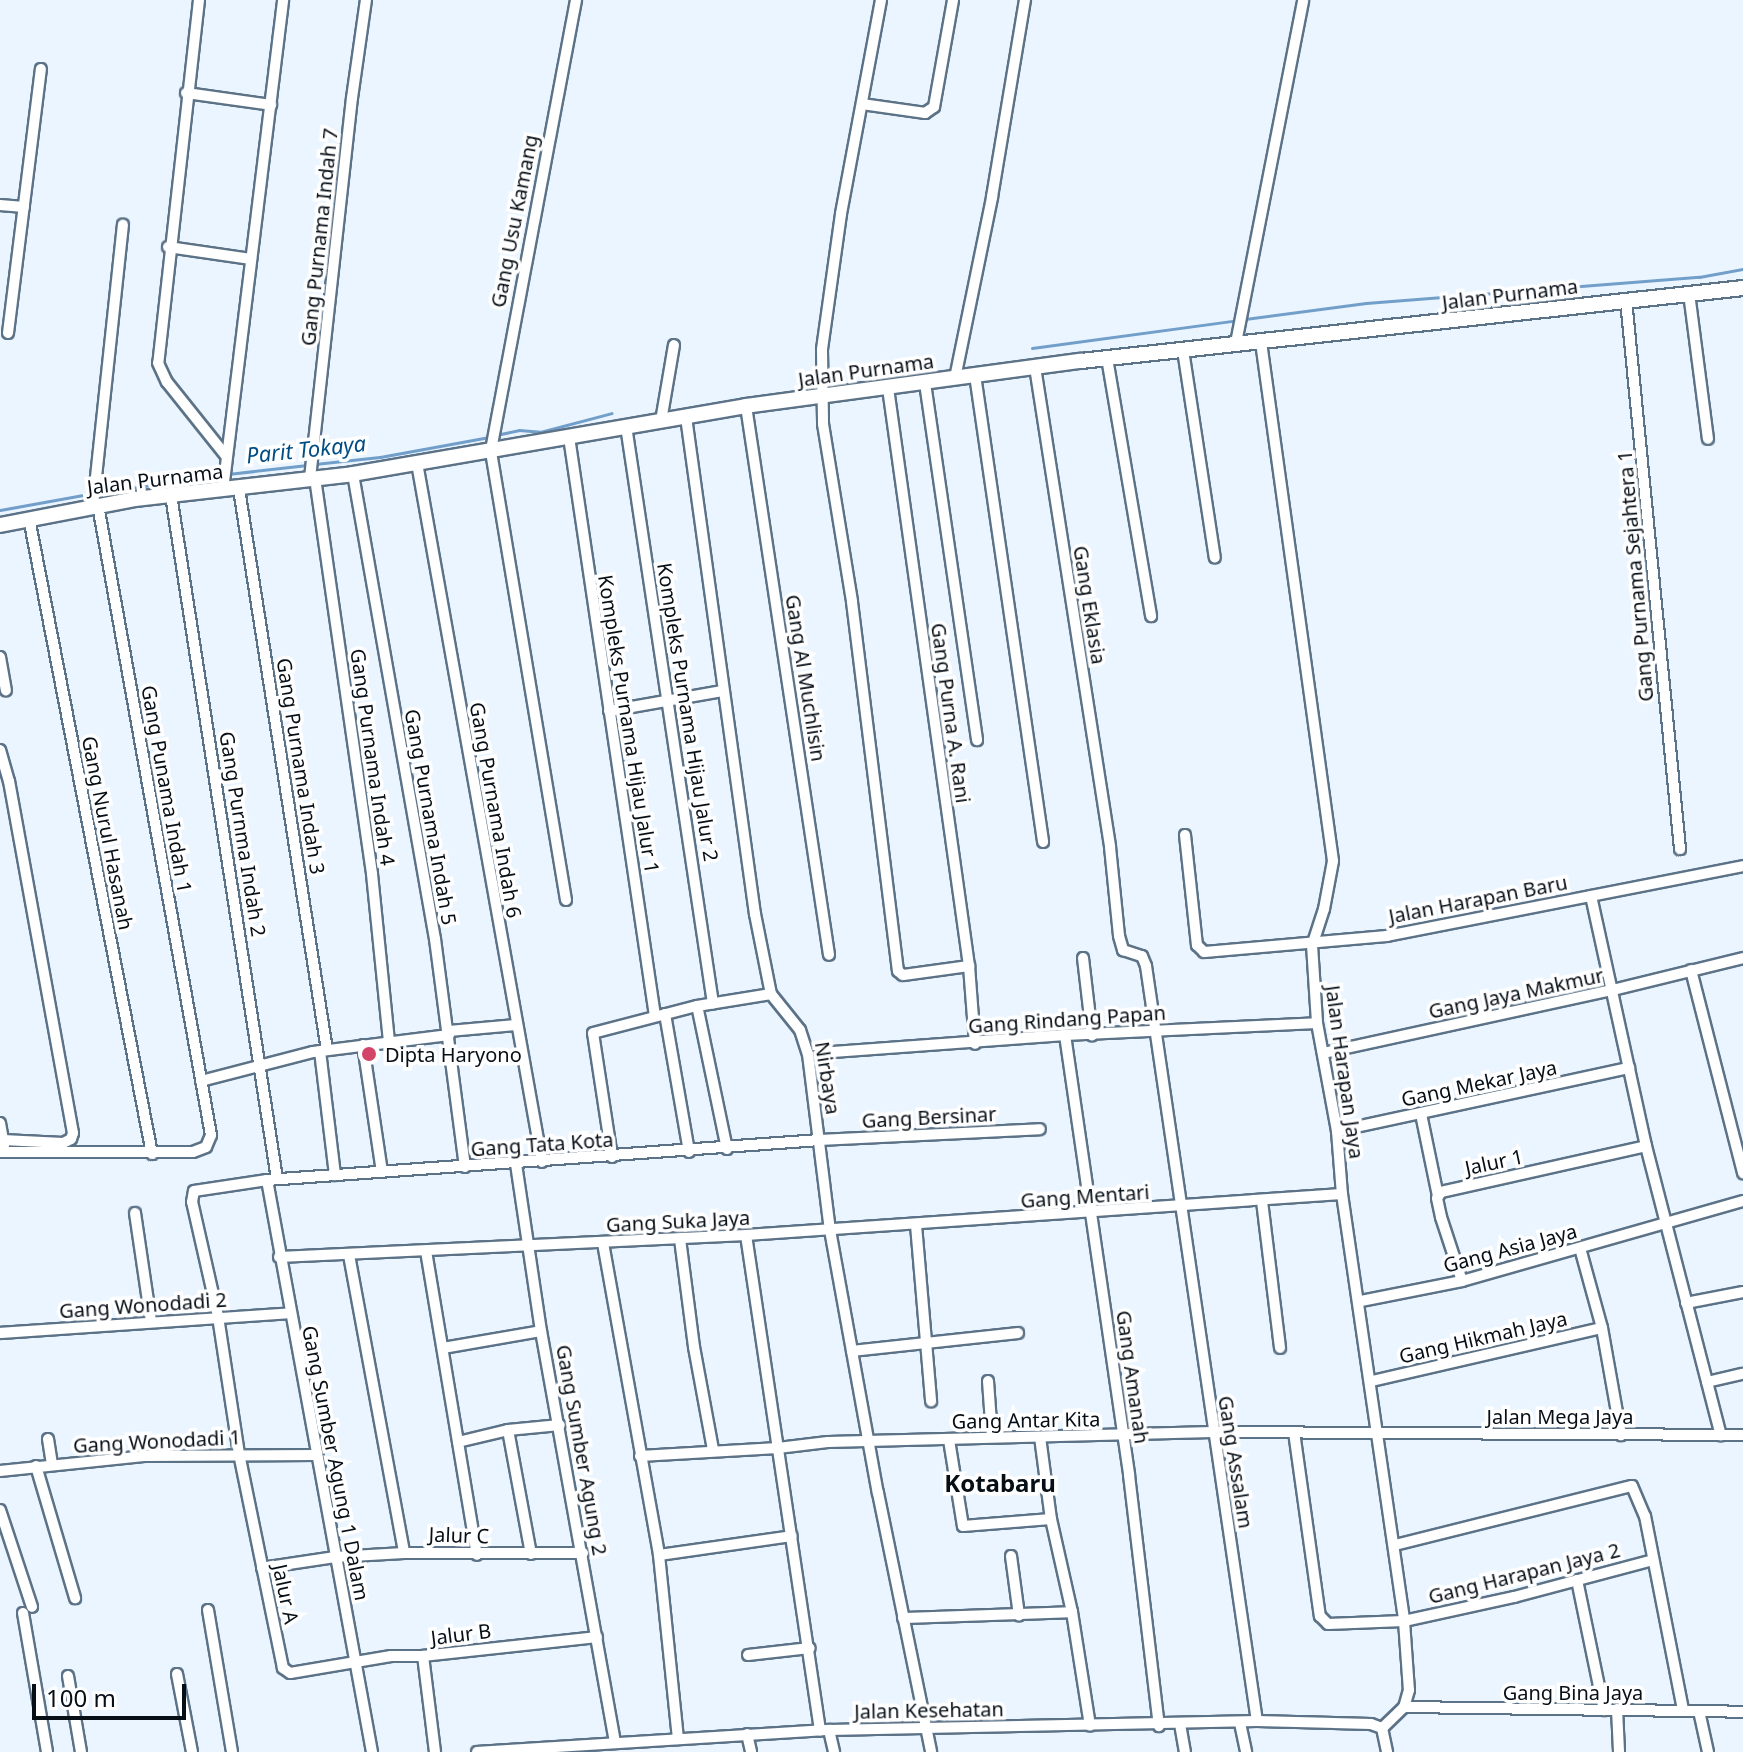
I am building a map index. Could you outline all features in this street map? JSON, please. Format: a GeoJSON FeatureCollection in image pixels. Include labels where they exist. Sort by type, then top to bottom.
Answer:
{"type":"FeatureCollection","features":[{"type":"Feature","properties":{"kind":"street"},"geometry":{"type":"LineString","coordinates":[[199,0],[168,247],[158,363],[167,382],[225,461]]}},
{"type":"Feature","properties":{"kind":"street"},"geometry":{"type":"LineString","coordinates":[[223,486],[283,0]]}},
{"type":"Feature","properties":{"kind":"street","name":"Gang Purnama Indah 7"},"geometry":{"type":"LineString","coordinates":[[312,471],[366,0]]}},
{"type":"Feature","properties":{"kind":"street","name":"Gang Usu Kamang"},"geometry":{"type":"LineString","coordinates":[[493,440],[576,0]]}},
{"type":"Feature","properties":{"kind":"street"},"geometry":{"type":"LineString","coordinates":[[881,0],[841,214],[822,350],[822,396],[864,689],[898,971],[903,975],[969,966]]}},
{"type":"Feature","properties":{"kind":"street"},"geometry":{"type":"LineString","coordinates":[[862,104],[925,113],[934,107],[953,0]]}},
{"type":"Feature","properties":{"kind":"street"},"geometry":{"type":"LineString","coordinates":[[955,378],[992,197],[1025,0]]}},
{"type":"Feature","properties":{"kind":"street"},"geometry":{"type":"LineString","coordinates":[[1236,343],[1303,0]]}},
{"type":"Feature","properties":{"kind":"street"},"geometry":{"type":"LineString","coordinates":[[8,333],[41,69]]}},
{"type":"Feature","properties":{"kind":"street"},"geometry":{"type":"LineString","coordinates":[[186,93],[271,105]]}},
{"type":"Feature","properties":{"kind":"street"},"geometry":{"type":"LineString","coordinates":[[0,205],[24,207]]}},
{"type":"Feature","properties":{"kind":"street","name":"Gang Punama Indah 1"},"geometry":{"type":"LineString","coordinates":[[123,225],[95,499],[211,1135],[207,1145],[193,1152],[152,1154]]}},
{"type":"Feature","properties":{"kind":"street"},"geometry":{"type":"LineString","coordinates":[[168,247],[251,259]]}},
{"type":"Feature","properties":{"kind":"street","name":"Jalan Purnama"},"geometry":{"type":"LineString","coordinates":[[0,525],[95,499],[171,495],[223,486],[239,489],[312,471],[353,474],[417,463],[493,440],[569,437],[746,406],[1107,358],[1743,288]]}},
{"type":"Feature","properties":{"kind":"street"},"geometry":{"type":"LineString","coordinates":[[1689,293],[1708,439]]}},
{"type":"Feature","properties":{"kind":"street","name":"Gang Purnama Sejahtera 1"},"geometry":{"type":"LineString","coordinates":[[1626,300],[1680,849]]}},
{"type":"Feature","properties":{"kind":"street","name":"Jalan Harapan Jaya"},"geometry":{"type":"LineString","coordinates":[[1261,342],[1333,861],[1324,909],[1312,945],[1317,1023],[1337,1131],[1342,1194],[1361,1301],[1395,1545],[1409,1690],[1404,1707]]}},
{"type":"Feature","properties":{"kind":"street"},"geometry":{"type":"LineString","coordinates":[[661,421],[674,345]]}},
{"type":"Feature","properties":{"kind":"street"},"geometry":{"type":"LineString","coordinates":[[1183,350],[1215,558]]}},
{"type":"Feature","properties":{"kind":"street"},"geometry":{"type":"LineString","coordinates":[[1107,358],[1151,616]]}},
{"type":"Feature","properties":{"kind":"street","name":"Gang Eklasia"},"geometry":{"type":"LineString","coordinates":[[1035,367],[1110,847],[1121,947],[1144,958],[1155,1031]]}},
{"type":"Feature","properties":{"kind":"street"},"geometry":{"type":"LineString","coordinates":[[975,375],[1043,842]]}},
{"type":"Feature","properties":{"kind":"street"},"geometry":{"type":"LineString","coordinates":[[925,383],[977,740]]}},
{"type":"Feature","properties":{"kind":"street","name":"Gang Purna A. Rani"},"geometry":{"type":"LineString","coordinates":[[888,388],[969,966],[975,1044]]}},
{"type":"Feature","properties":{"kind":"street","name":"Gang Al Muchlisin"},"geometry":{"type":"LineString","coordinates":[[746,406],[829,955]]}},
{"type":"Feature","properties":{"kind":"street","name":"Nirbaya"},"geometry":{"type":"LineString","coordinates":[[686,417],[750,889],[771,994],[814,1053],[819,1140],[830,1230],[931,1752]]}},
{"type":"Feature","properties":{"kind":"street","name":"Kompleks Purnama Hijau Jalur 2"},"geometry":{"type":"LineString","coordinates":[[626,426],[713,1003]]}},
{"type":"Feature","properties":{"kind":"street","name":"Kompleks Purnama Hijau Jalur 1"},"geometry":{"type":"LineString","coordinates":[[569,437],[609,711],[660,1015],[689,1152]]}},
{"type":"Feature","properties":{"kind":"street"},"geometry":{"type":"LineString","coordinates":[[493,440],[566,900]]}},
{"type":"Feature","properties":{"kind":"street","name":"Gang Purnama Indah 6"},"geometry":{"type":"LineString","coordinates":[[417,463],[542,1162]]}},
{"type":"Feature","properties":{"kind":"street","name":"Gang Purnama Indah 4"},"geometry":{"type":"LineString","coordinates":[[312,471],[372,874],[389,1041]]}},
{"type":"Feature","properties":{"kind":"street","name":"Gang Purnama Indah 5"},"geometry":{"type":"LineString","coordinates":[[353,474],[449,1033],[465,1167]]}},
{"type":"Feature","properties":{"kind":"street","name":"Gang Purnama Indah 3"},"geometry":{"type":"LineString","coordinates":[[239,489],[324,1050],[335,1175]]}},
{"type":"Feature","properties":{"kind":"street","name":"Gang Purnma Indah 2"},"geometry":{"type":"LineString","coordinates":[[171,495],[262,1065],[272,1179]]}},
{"type":"Feature","properties":{"kind":"street","name":"Gang Nurul Hasanah"},"geometry":{"type":"LineString","coordinates":[[29,518],[152,1154]]}},
{"type":"Feature","properties":{"kind":"street"},"geometry":{"type":"LineString","coordinates":[[0,657],[6,690]]}},
{"type":"Feature","properties":{"kind":"street"},"geometry":{"type":"LineString","coordinates":[[609,711],[722,691]]}},
{"type":"Feature","properties":{"kind":"street"},"geometry":{"type":"LineString","coordinates":[[0,750],[73,1133],[71,1139],[63,1143],[3,1148]]}},
{"type":"Feature","properties":{"kind":"street","name":"Jalan Harapan Baru"},"geometry":{"type":"LineString","coordinates":[[1185,835],[1200,950],[1312,945],[1387,936],[1743,866]]}},
{"type":"Feature","properties":{"kind":"street"},"geometry":{"type":"LineString","coordinates":[[1591,896],[1646,1146],[1721,1435]]}},
{"type":"Feature","properties":{"kind":"street"},"geometry":{"type":"LineString","coordinates":[[1083,958],[1092,1035]]}},
{"type":"Feature","properties":{"kind":"street","name":"Gang Jaya Makmur"},"geometry":{"type":"LineString","coordinates":[[1323,1053],[1613,990],[1743,958]]}},
{"type":"Feature","properties":{"kind":"street"},"geometry":{"type":"LineString","coordinates":[[1691,970],[1743,1173]]}},
{"type":"Feature","properties":{"kind":"street"},"geometry":{"type":"LineString","coordinates":[[612,1157],[593,1033],[697,1006],[771,994]]}},
{"type":"Feature","properties":{"kind":"street"},"geometry":{"type":"LineString","coordinates":[[697,1006],[727,1149]]}},
{"type":"Feature","properties":{"kind":"street","name":"Gang Rindang Papan"},"geometry":{"type":"LineString","coordinates":[[814,1053],[975,1044],[1065,1035],[1317,1023]]}},
{"type":"Feature","properties":{"kind":"street"},"geometry":{"type":"LineString","coordinates":[[201,1081],[324,1050],[516,1025]]}},
{"type":"Feature","properties":{"kind":"street","name":"Gang Assalam"},"geometry":{"type":"LineString","coordinates":[[1155,1031],[1257,1721]]}},
{"type":"Feature","properties":{"kind":"street","name":"Gang Amanah"},"geometry":{"type":"LineString","coordinates":[[1065,1035],[1123,1436],[1159,1726]]}},
{"type":"Feature","properties":{"kind":"street"},"geometry":{"type":"LineString","coordinates":[[363,1045],[382,1172]]}},
{"type":"Feature","properties":{"kind":"street","name":"Gang Mekar Jaya"},"geometry":{"type":"LineString","coordinates":[[1337,1131],[1629,1068]]}},
{"type":"Feature","properties":{"kind":"street"},"geometry":{"type":"LineString","coordinates":[[1421,1114],[1441,1217],[1462,1281]]}},
{"type":"Feature","properties":{"kind":"street"},"geometry":{"type":"LineString","coordinates":[[0,1123],[3,1148]]}},
{"type":"Feature","properties":{"kind":"street","name":"Gang Bersinar"},"geometry":{"type":"LineString","coordinates":[[819,1140],[1040,1129]]}},
{"type":"Feature","properties":{"kind":"street","name":"Gang Tata Kota"},"geometry":{"type":"LineString","coordinates":[[192,1202],[195,1190],[272,1179],[689,1152],[819,1140]]}},
{"type":"Feature","properties":{"kind":"street","name":"Jalur 1"},"geometry":{"type":"LineString","coordinates":[[1438,1196],[1646,1146]]}},
{"type":"Feature","properties":{"kind":"street"},"geometry":{"type":"LineString","coordinates":[[3,1148],[152,1154]]}},
{"type":"Feature","properties":{"kind":"street","name":"Gang Sumber Agung 2"},"geometry":{"type":"LineString","coordinates":[[516,1164],[541,1331],[615,1742]]}},
{"type":"Feature","properties":{"kind":"street","name":"Gang Sumber Agung 1 Dalam"},"geometry":{"type":"LineString","coordinates":[[272,1179],[279,1257],[372,1752]]}},
{"type":"Feature","properties":{"kind":"street","name":"Gang Mentari"},"geometry":{"type":"LineString","coordinates":[[830,1230],[1181,1208],[1342,1194]]}},
{"type":"Feature","properties":{"kind":"street"},"geometry":{"type":"LineString","coordinates":[[1262,1201],[1280,1348]]}},
{"type":"Feature","properties":{"kind":"street","name":"Gang Asia Jaya"},"geometry":{"type":"LineString","coordinates":[[1361,1301],[1462,1281],[1743,1201]]}},
{"type":"Feature","properties":{"kind":"street","name":"Jalur A"},"geometry":{"type":"LineString","coordinates":[[192,1202],[218,1316],[239,1454],[285,1671],[356,1661]]}},
{"type":"Feature","properties":{"kind":"street"},"geometry":{"type":"LineString","coordinates":[[135,1213],[151,1322]]}},
{"type":"Feature","properties":{"kind":"street"},"geometry":{"type":"LineString","coordinates":[[916,1225],[931,1401]]}},
{"type":"Feature","properties":{"kind":"street","name":"Gang Suka Jaya"},"geometry":{"type":"LineString","coordinates":[[279,1257],[830,1230]]}},
{"type":"Feature","properties":{"kind":"street"},"geometry":{"type":"LineString","coordinates":[[746,1235],[810,1648],[825,1730],[834,1752]]}},
{"type":"Feature","properties":{"kind":"street"},"geometry":{"type":"LineString","coordinates":[[680,1239],[694,1347],[713,1450]]}},
{"type":"Feature","properties":{"kind":"street"},"geometry":{"type":"LineString","coordinates":[[603,1243],[659,1555],[678,1739]]}},
{"type":"Feature","properties":{"kind":"street"},"geometry":{"type":"LineString","coordinates":[[1580,1248],[1602,1328],[1621,1435]]}},
{"type":"Feature","properties":{"kind":"street"},"geometry":{"type":"LineString","coordinates":[[426,1251],[477,1555]]}},
{"type":"Feature","properties":{"kind":"street"},"geometry":{"type":"LineString","coordinates":[[349,1255],[404,1553]]}},
{"type":"Feature","properties":{"kind":"street"},"geometry":{"type":"LineString","coordinates":[[1686,1303],[1743,1292]]}},
{"type":"Feature","properties":{"kind":"street","name":"Gang Wonodadi 2"},"geometry":{"type":"LineString","coordinates":[[0,1333],[290,1313]]}},
{"type":"Feature","properties":{"kind":"street","name":"Gang Hikmah Jaya"},"geometry":{"type":"LineString","coordinates":[[1372,1381],[1602,1328]]}},
{"type":"Feature","properties":{"kind":"street"},"geometry":{"type":"LineString","coordinates":[[443,1348],[541,1331]]}},
{"type":"Feature","properties":{"kind":"street"},"geometry":{"type":"LineString","coordinates":[[852,1351],[1018,1333]]}},
{"type":"Feature","properties":{"kind":"street"},"geometry":{"type":"LineString","coordinates":[[1707,1382],[1743,1374]]}},
{"type":"Feature","properties":{"kind":"street"},"geometry":{"type":"LineString","coordinates":[[988,1381],[992,1437]]}},
{"type":"Feature","properties":{"kind":"street"},"geometry":{"type":"LineString","coordinates":[[458,1442],[508,1430],[560,1425]]}},
{"type":"Feature","properties":{"kind":"street"},"geometry":{"type":"LineString","coordinates":[[508,1430],[531,1554]]}},
{"type":"Feature","properties":{"kind":"street","name":"Gang Antar Kita"},"geometry":{"type":"LineString","coordinates":[[640,1456],[869,1441],[992,1437],[1213,1432],[1377,1433]]}},
{"type":"Feature","properties":{"kind":"street","name":"Gang Harapan Jaya 2"},"geometry":{"type":"LineString","coordinates":[[1294,1432],[1320,1616],[1328,1624],[1404,1621],[1653,1560]]}},
{"type":"Feature","properties":{"kind":"street","name":"Jalan Mega Jaya"},"geometry":{"type":"LineString","coordinates":[[1377,1433],[1743,1435]]}},
{"type":"Feature","properties":{"kind":"street"},"geometry":{"type":"LineString","coordinates":[[1040,1437],[1051,1519],[1072,1612],[1090,1726]]}},
{"type":"Feature","properties":{"kind":"street"},"geometry":{"type":"LineString","coordinates":[[48,1439],[52,1465]]}},
{"type":"Feature","properties":{"kind":"street"},"geometry":{"type":"LineString","coordinates":[[949,1440],[963,1526],[1051,1519]]}},
{"type":"Feature","properties":{"kind":"street","name":"Gang Wonodadi 1"},"geometry":{"type":"LineString","coordinates":[[0,1471],[146,1456],[315,1455]]}},
{"type":"Feature","properties":{"kind":"street"},"geometry":{"type":"LineString","coordinates":[[36,1466],[75,1598]]}},
{"type":"Feature","properties":{"kind":"street"},"geometry":{"type":"LineString","coordinates":[[1395,1545],[1632,1486],[1641,1501],[1683,1710]]}},
{"type":"Feature","properties":{"kind":"street"},"geometry":{"type":"LineString","coordinates":[[0,1510],[28,1610],[47,1752]]}},
{"type":"Feature","properties":{"kind":"street"},"geometry":{"type":"LineString","coordinates":[[659,1555],[792,1536]]}},
{"type":"Feature","properties":{"kind":"street","name":"Jalur C"},"geometry":{"type":"LineString","coordinates":[[262,1568],[335,1557],[404,1553],[583,1553]]}},
{"type":"Feature","properties":{"kind":"street"},"geometry":{"type":"LineString","coordinates":[[1011,1556],[1019,1615]]}},
{"type":"Feature","properties":{"kind":"street"},"geometry":{"type":"LineString","coordinates":[[1577,1580],[1604,1710]]}},
{"type":"Feature","properties":{"kind":"street"},"geometry":{"type":"LineString","coordinates":[[208,1610],[232,1752]]}},
{"type":"Feature","properties":{"kind":"street"},"geometry":{"type":"LineString","coordinates":[[903,1618],[1072,1612]]}},
{"type":"Feature","properties":{"kind":"street","name":"Jalur B"},"geometry":{"type":"LineString","coordinates":[[435,1752],[423,1656],[597,1637]]}},
{"type":"Feature","properties":{"kind":"street"},"geometry":{"type":"LineString","coordinates":[[748,1655],[810,1648]]}},
{"type":"Feature","properties":{"kind":"street"},"geometry":{"type":"LineString","coordinates":[[356,1661],[423,1656]]}},
{"type":"Feature","properties":{"kind":"street"},"geometry":{"type":"LineString","coordinates":[[177,1674],[192,1752]]}},
{"type":"Feature","properties":{"kind":"street"},"geometry":{"type":"LineString","coordinates":[[68,1676],[81,1752]]}},
{"type":"Feature","properties":{"kind":"street"},"geometry":{"type":"LineString","coordinates":[[1387,1752],[1382,1728],[1404,1707]]}},
{"type":"Feature","properties":{"kind":"street","name":"Gang Bina Jaya"},"geometry":{"type":"LineString","coordinates":[[1404,1707],[1743,1712]]}},
{"type":"Feature","properties":{"kind":"street"},"geometry":{"type":"LineString","coordinates":[[1617,1709],[1619,1752]]}},
{"type":"Feature","properties":{"kind":"street"},"geometry":{"type":"LineString","coordinates":[[1699,1711],[1708,1752]]}},
{"type":"Feature","properties":{"kind":"street","name":"Jalan Kesehatan"},"geometry":{"type":"LineString","coordinates":[[477,1752],[747,1734],[926,1727],[1159,1726],[1257,1721],[1371,1724],[1382,1728]]}},
{"type":"Feature","properties":{"kind":"street"},"geometry":{"type":"LineString","coordinates":[[1240,1723],[1246,1752]]}},
{"type":"Feature","properties":{"kind":"street"},"geometry":{"type":"LineString","coordinates":[[1180,1724],[1185,1752]]}},
{"type":"Feature","properties":{"kind":"street"},"geometry":{"type":"LineString","coordinates":[[747,1734],[751,1752]]}},
{"type":"Feature","properties":{"kind":"street"},"geometry":{"type":"LineString","coordinates":[[645,1740],[647,1752]]}},
{"type":"Feature","properties":{"kind":"waterway"},"geometry":{"type":"LineString","coordinates":[[1245,319],[1366,303],[1699,277],[1743,269]]}},
{"type":"Feature","properties":{"kind":"waterway"},"geometry":{"type":"LineString","coordinates":[[1032,348],[1238,320]]}},
{"type":"Feature","properties":{"kind":"waterway","name":"Parit Tokaya"},"geometry":{"type":"LineString","coordinates":[[496,435],[519,430],[540,432],[612,413]]}},
{"type":"Feature","properties":{"kind":"waterway","name":"Parit Tokaya"},"geometry":{"type":"LineString","coordinates":[[315,464],[380,457],[489,437]]}},
{"type":"Feature","properties":{"kind":"waterway","name":"Parit Tokaya"},"geometry":{"type":"LineString","coordinates":[[228,474],[307,465]]}},
{"type":"Feature","properties":{"kind":"waterway","name":"Parit Tokaya"},"geometry":{"type":"LineString","coordinates":[[97,493],[220,475]]}},
{"type":"Feature","properties":{"kind":"waterway","name":"Parit Tokaya"},"geometry":{"type":"LineString","coordinates":[[0,510],[89,494]]}},
{"type":"Feature","properties":{"kind":"place","name":"Dipta Haryono"},"geometry":{"type":"Point","coordinates":[369,1054]}},
{"type":"Feature","properties":{"kind":"district","name":"Kotabaru"},"geometry":{"type":"Point","coordinates":[1000,1483]}}]}
